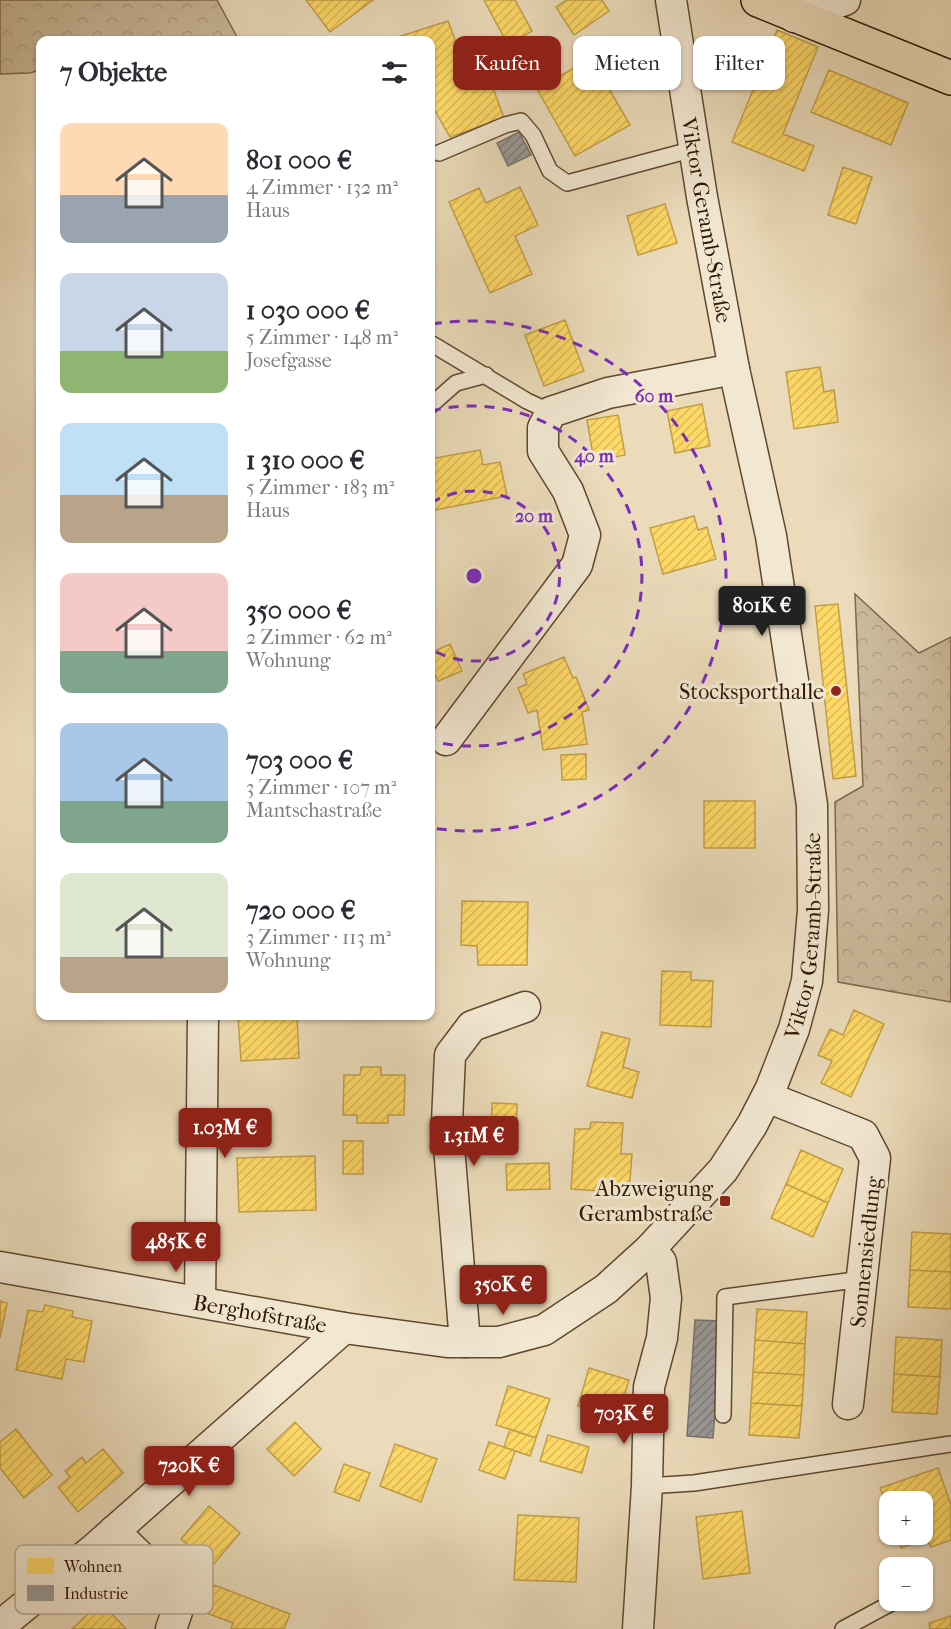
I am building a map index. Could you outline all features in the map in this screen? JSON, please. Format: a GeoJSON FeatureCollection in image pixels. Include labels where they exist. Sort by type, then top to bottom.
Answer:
{"type":"FeatureCollection","features":[{"type":"Feature","properties":{"kind":"main road"},"geometry":{"type":"LineString","coordinates":[[758,0],[794,17],[951,78]]}},
{"type":"Feature","properties":{"kind":"street","name":"Viktor Geramb-Straße"},"geometry":{"type":"LineString","coordinates":[[344,1328],[447,1342],[499,1342],[544,1329],[606,1289],[650,1249],[723,1170],[767,1097],[794,1029],[807,981],[813,910],[812,805],[771,536],[734,369],[694,149],[671,0]]}},
{"type":"Feature","properties":{"kind":"street"},"geometry":{"type":"LineString","coordinates":[[794,17],[845,0]]}},
{"type":"Feature","properties":{"kind":"street"},"geometry":{"type":"LineString","coordinates":[[446,740],[577,565],[585,536],[568,491],[543,451],[543,428],[551,412],[608,393],[734,369]]}},
{"type":"Feature","properties":{"kind":"street"},"geometry":{"type":"LineString","coordinates":[[465,1342],[447,1122],[450,1055],[472,1026],[525,1007]]}},
{"type":"Feature","properties":{"kind":"street"},"geometry":{"type":"LineString","coordinates":[[200,1302],[203,1020]]}},
{"type":"Feature","properties":{"kind":"street","name":"Sonnensiedlung"},"geometry":{"type":"LineString","coordinates":[[767,1097],[863,1135],[875,1158],[848,1404]]}},
{"type":"Feature","properties":{"kind":"street"},"geometry":{"type":"LineString","coordinates":[[638,1629],[647,1486],[649,1387],[662,1338],[666,1298],[661,1262],[650,1249]]}},
{"type":"Feature","properties":{"kind":"street","name":"Berghofstraße"},"geometry":{"type":"LineString","coordinates":[[0,1267],[344,1328]]}},
{"type":"Feature","properties":{"kind":"street"},"geometry":{"type":"LineString","coordinates":[[97,1545],[344,1328]]}},
{"type":"Feature","properties":{"kind":"street"},"geometry":{"type":"LineString","coordinates":[[114,1531],[128,1545]]}},
{"type":"Feature","properties":{"kind":"street"},"geometry":{"type":"LineString","coordinates":[[0,1626],[15,1614]]}},
{"type":"Feature","properties":{"kind":"street"},"geometry":{"type":"LineString","coordinates":[[171,1629],[176,1614]]}},
{"type":"Feature","properties":{"kind":"lane"},"geometry":{"type":"LineString","coordinates":[[439,153],[505,125],[521,121],[533,135],[550,171],[567,183],[694,149]]}},
{"type":"Feature","properties":{"kind":"lane"},"geometry":{"type":"LineString","coordinates":[[435,346],[527,401],[551,412]]}},
{"type":"Feature","properties":{"kind":"lane"},"geometry":{"type":"LineString","coordinates":[[435,402],[456,383],[486,375]]}},
{"type":"Feature","properties":{"kind":"lane"},"geometry":{"type":"LineString","coordinates":[[723,1415],[725,1297],[863,1280]]}},
{"type":"Feature","properties":{"kind":"lane"},"geometry":{"type":"LineString","coordinates":[[647,1486],[694,1483],[951,1444]]}},
{"type":"Feature","properties":{"kind":"lane"},"geometry":{"type":"LineString","coordinates":[[843,1629],[879,1610]]}},
{"type":"Feature","properties":{"kind":"green space"},"geometry":{"type":"Polygon","coordinates":[[[0,0],[217,0],[236,36],[36,36],[36,71],[0,74],[0,0]]]}},
{"type":"Feature","properties":{"kind":"green space"},"geometry":{"type":"Polygon","coordinates":[[[855,594],[919,653],[951,637],[951,1002],[838,982],[835,802],[863,786],[855,594]]]}},
{"type":"Feature","properties":{"kind":"building: Wohnen"},"geometry":{"type":"Polygon","coordinates":[[[306,0],[373,0],[330,32],[306,0]]]}},
{"type":"Feature","properties":{"kind":"building: Wohnen"},"geometry":{"type":"Polygon","coordinates":[[[484,0],[515,0],[532,31],[523,36],[503,36],[484,0]]]}},
{"type":"Feature","properties":{"kind":"building: Wohnen"},"geometry":{"type":"Polygon","coordinates":[[[567,0],[602,0],[609,11],[574,35],[556,7],[567,0]]]}},
{"type":"Feature","properties":{"kind":"building: Wohnen"},"geometry":{"type":"Polygon","coordinates":[[[448,21],[454,36],[453,90],[494,90],[504,118],[450,137],[435,111],[435,36],[401,36],[448,21]]]}},
{"type":"Feature","properties":{"kind":"building: Wohnen"},"geometry":{"type":"Polygon","coordinates":[[[777,30],[818,47],[783,134],[814,146],[804,171],[732,142],[753,90],[785,90],[785,36],[775,36],[777,30]]]}},
{"type":"Feature","properties":{"kind":"building: Wohnen"},"geometry":{"type":"Polygon","coordinates":[[[573,69],[573,90],[610,90],[630,125],[575,156],[538,90],[561,90],[561,75],[573,69]]]}},
{"type":"Feature","properties":{"kind":"building: Wohnen"},"geometry":{"type":"Polygon","coordinates":[[[829,70],[908,103],[891,145],[811,112],[829,70]]]}},
{"type":"Feature","properties":{"kind":"building: Wohnen"},"geometry":{"type":"Polygon","coordinates":[[[843,167],[872,177],[856,224],[828,215],[843,167]]]}},
{"type":"Feature","properties":{"kind":"building: Wohnen"},"geometry":{"type":"Polygon","coordinates":[[[520,187],[538,225],[515,236],[532,274],[490,293],[449,202],[479,188],[486,203],[520,187]]]}},
{"type":"Feature","properties":{"kind":"building: Wohnen"},"geometry":{"type":"Polygon","coordinates":[[[665,204],[677,243],[638,255],[627,216],[665,204]]]}},
{"type":"Feature","properties":{"kind":"building: Wohnen"},"geometry":{"type":"Polygon","coordinates":[[[565,320],[584,371],[544,386],[525,335],[565,320]]]}},
{"type":"Feature","properties":{"kind":"building: Wohnen"},"geometry":{"type":"Polygon","coordinates":[[[820,367],[824,392],[834,390],[838,422],[794,429],[786,372],[820,367]]]}},
{"type":"Feature","properties":{"kind":"building: Wohnen"},"geometry":{"type":"Polygon","coordinates":[[[702,404],[710,446],[675,453],[667,411],[702,404]]]}},
{"type":"Feature","properties":{"kind":"building: Wohnen"},"geometry":{"type":"Polygon","coordinates":[[[618,415],[625,455],[594,461],[587,420],[618,415]]]}},
{"type":"Feature","properties":{"kind":"building: Wohnen"},"geometry":{"type":"Polygon","coordinates":[[[480,450],[483,465],[500,462],[507,496],[435,510],[435,458],[480,450]]]}},
{"type":"Feature","properties":{"kind":"building: Wohnen"},"geometry":{"type":"Polygon","coordinates":[[[694,516],[698,530],[707,527],[716,559],[663,574],[650,528],[694,516]]]}},
{"type":"Feature","properties":{"kind":"building: Wohnen","name":"Stocksporthalle"},"geometry":{"type":"Polygon","coordinates":[[[838,604],[856,776],[833,779],[815,606],[838,604]]]}},
{"type":"Feature","properties":{"kind":"building: Wohnen"},"geometry":{"type":"Polygon","coordinates":[[[450,644],[462,671],[438,681],[435,675],[435,651],[450,644]]]}},
{"type":"Feature","properties":{"kind":"building: Wohnen"},"geometry":{"type":"Polygon","coordinates":[[[564,657],[573,678],[576,677],[589,710],[582,712],[587,744],[543,750],[537,710],[528,713],[518,688],[527,684],[523,674],[564,657]]]}},
{"type":"Feature","properties":{"kind":"building: Wohnen"},"geometry":{"type":"Polygon","coordinates":[[[586,754],[586,779],[562,780],[561,755],[586,754]]]}},
{"type":"Feature","properties":{"kind":"building: Wohnen"},"geometry":{"type":"Polygon","coordinates":[[[704,801],[755,801],[755,848],[704,848],[704,801]]]}},
{"type":"Feature","properties":{"kind":"building: Wohnen"},"geometry":{"type":"Polygon","coordinates":[[[462,901],[528,902],[527,965],[478,965],[477,946],[461,945],[462,901]]]}},
{"type":"Feature","properties":{"kind":"building: Wohnen"},"geometry":{"type":"Polygon","coordinates":[[[662,971],[691,972],[691,980],[713,981],[711,1027],[660,1025],[662,971]]]}},
{"type":"Feature","properties":{"kind":"building: Wohnen"},"geometry":{"type":"Polygon","coordinates":[[[854,1010],[884,1024],[851,1097],[821,1083],[832,1061],[818,1055],[830,1029],[843,1035],[854,1010]]]}},
{"type":"Feature","properties":{"kind":"building: Wohnen"},"geometry":{"type":"Polygon","coordinates":[[[238,1020],[297,1020],[299,1058],[241,1061],[238,1020]]]}},
{"type":"Feature","properties":{"kind":"building: Wohnen"},"geometry":{"type":"Polygon","coordinates":[[[602,1032],[630,1039],[623,1067],[639,1072],[632,1098],[587,1086],[602,1032]]]}},
{"type":"Feature","properties":{"kind":"building: Wohnen"},"geometry":{"type":"Polygon","coordinates":[[[361,1067],[381,1067],[381,1075],[405,1075],[404,1115],[388,1115],[388,1123],[357,1123],[357,1115],[343,1115],[344,1075],[360,1075],[361,1067]]]}},
{"type":"Feature","properties":{"kind":"building: Wohnen"},"geometry":{"type":"Polygon","coordinates":[[[492,1103],[517,1104],[516,1146],[491,1145],[492,1103]]]}},
{"type":"Feature","properties":{"kind":"building: Wohnen"},"geometry":{"type":"Polygon","coordinates":[[[591,1122],[623,1123],[621,1154],[632,1154],[629,1193],[571,1189],[575,1129],[590,1129],[591,1122]]]}},
{"type":"Feature","properties":{"kind":"building: Wohnen"},"geometry":{"type":"Polygon","coordinates":[[[343,1141],[363,1141],[363,1174],[343,1174],[343,1141]]]}},
{"type":"Feature","properties":{"kind":"building: Wohnen"},"geometry":{"type":"Polygon","coordinates":[[[801,1150],[843,1169],[828,1203],[786,1184],[801,1150]]]}},
{"type":"Feature","properties":{"kind":"building: Wohnen"},"geometry":{"type":"Polygon","coordinates":[[[315,1156],[316,1210],[239,1212],[237,1158],[315,1156]]]}},
{"type":"Feature","properties":{"kind":"building: Wohnen"},"geometry":{"type":"Polygon","coordinates":[[[549,1163],[550,1189],[507,1190],[506,1164],[549,1163]]]}},
{"type":"Feature","properties":{"kind":"building: Wohnen"},"geometry":{"type":"Polygon","coordinates":[[[786,1184],[828,1203],[813,1237],[771,1218],[786,1184]]]}},
{"type":"Feature","properties":{"kind":"building: Wohnen"},"geometry":{"type":"Polygon","coordinates":[[[912,1232],[951,1234],[951,1272],[910,1270],[912,1232]]]}},
{"type":"Feature","properties":{"kind":"building: Wohnen"},"geometry":{"type":"Polygon","coordinates":[[[910,1270],[951,1272],[951,1309],[908,1307],[910,1270]]]}},
{"type":"Feature","properties":{"kind":"building: Wohnen"},"geometry":{"type":"Polygon","coordinates":[[[0,1301],[7,1303],[0,1338],[0,1301]]]}},
{"type":"Feature","properties":{"kind":"building: Wohnen"},"geometry":{"type":"Polygon","coordinates":[[[45,1305],[73,1311],[72,1317],[92,1321],[84,1362],[66,1359],[62,1379],[16,1370],[28,1310],[43,1312],[45,1305]]]}},
{"type":"Feature","properties":{"kind":"building: Wohnen"},"geometry":{"type":"Polygon","coordinates":[[[757,1309],[807,1312],[805,1344],[755,1340],[757,1309]]]}},
{"type":"Feature","properties":{"kind":"building: Wohnen"},"geometry":{"type":"Polygon","coordinates":[[[896,1337],[942,1340],[940,1377],[894,1374],[896,1337]]]}},
{"type":"Feature","properties":{"kind":"building: Wohnen"},"geometry":{"type":"Polygon","coordinates":[[[755,1340],[805,1344],[804,1375],[753,1372],[755,1340]]]}},
{"type":"Feature","properties":{"kind":"building: Wohnen"},"geometry":{"type":"Polygon","coordinates":[[[589,1368],[629,1380],[618,1417],[578,1406],[589,1368]]]}},
{"type":"Feature","properties":{"kind":"building: Wohnen"},"geometry":{"type":"Polygon","coordinates":[[[753,1372],[804,1375],[802,1406],[751,1403],[753,1372]]]}},
{"type":"Feature","properties":{"kind":"building: Wohnen"},"geometry":{"type":"Polygon","coordinates":[[[894,1374],[940,1377],[937,1414],[892,1412],[894,1374]]]}},
{"type":"Feature","properties":{"kind":"building: Wohnen"},"geometry":{"type":"Polygon","coordinates":[[[508,1386],[550,1399],[536,1438],[496,1425],[508,1386]]]}},
{"type":"Feature","properties":{"kind":"building: Wohnen"},"geometry":{"type":"Polygon","coordinates":[[[751,1403],[802,1406],[799,1438],[749,1435],[751,1403]]]}},
{"type":"Feature","properties":{"kind":"building: Wohnen"},"geometry":{"type":"Polygon","coordinates":[[[295,1422],[321,1449],[294,1476],[267,1449],[295,1422]]]}},
{"type":"Feature","properties":{"kind":"building: Wohnen"},"geometry":{"type":"Polygon","coordinates":[[[16,1429],[52,1475],[24,1498],[0,1468],[0,1442],[16,1429]]]}},
{"type":"Feature","properties":{"kind":"building: Wohnen"},"geometry":{"type":"Polygon","coordinates":[[[510,1429],[536,1438],[530,1456],[504,1447],[510,1429]]]}},
{"type":"Feature","properties":{"kind":"building: Wohnen"},"geometry":{"type":"Polygon","coordinates":[[[548,1435],[589,1447],[582,1473],[540,1461],[548,1435]]]}},
{"type":"Feature","properties":{"kind":"building: Wohnen"},"geometry":{"type":"Polygon","coordinates":[[[489,1442],[515,1451],[505,1479],[479,1470],[489,1442]]]}},
{"type":"Feature","properties":{"kind":"building: Wohnen"},"geometry":{"type":"Polygon","coordinates":[[[395,1444],[437,1459],[421,1502],[380,1486],[395,1444]]]}},
{"type":"Feature","properties":{"kind":"building: Wohnen"},"geometry":{"type":"Polygon","coordinates":[[[103,1449],[123,1473],[78,1512],[58,1487],[70,1477],[65,1471],[82,1457],[86,1463],[103,1449]]]}},
{"type":"Feature","properties":{"kind":"building: Wohnen"},"geometry":{"type":"Polygon","coordinates":[[[344,1464],[370,1473],[359,1501],[334,1492],[344,1464]]]}},
{"type":"Feature","properties":{"kind":"building: Wohnen"},"geometry":{"type":"Polygon","coordinates":[[[938,1468],[951,1505],[951,1540],[931,1547],[930,1545],[933,1545],[933,1491],[881,1491],[880,1488],[938,1468]]]}},
{"type":"Feature","properties":{"kind":"building: Wohnen"},"geometry":{"type":"Polygon","coordinates":[[[209,1506],[240,1533],[213,1565],[213,1545],[188,1545],[181,1539],[209,1506]]]}},
{"type":"Feature","properties":{"kind":"building: Wohnen"},"geometry":{"type":"Polygon","coordinates":[[[742,1511],[750,1573],[703,1579],[696,1517],[742,1511]]]}},
{"type":"Feature","properties":{"kind":"building: Wohnen"},"geometry":{"type":"Polygon","coordinates":[[[518,1515],[579,1518],[576,1582],[514,1580],[518,1515]]]}},
{"type":"Feature","properties":{"kind":"building: Wohnen"},"geometry":{"type":"Polygon","coordinates":[[[214,1585],[290,1614],[284,1629],[231,1629],[233,1623],[209,1614],[213,1614],[214,1585]]]}},
{"type":"Feature","properties":{"kind":"building: Wohnen"},"geometry":{"type":"Polygon","coordinates":[[[88,1614],[112,1614],[126,1629],[72,1629],[88,1614]]]}},
{"type":"Feature","properties":{"kind":"building: Wohnen"},"geometry":{"type":"Polygon","coordinates":[[[951,1616],[951,1629],[930,1629],[929,1623],[951,1616]]]}},
{"type":"Feature","properties":{"kind":"building: Industrie"},"geometry":{"type":"Polygon","coordinates":[[[519,132],[531,155],[508,166],[497,143],[519,132]]]}},
{"type":"Feature","properties":{"kind":"building: Industrie"},"geometry":{"type":"Polygon","coordinates":[[[695,1320],[722,1321],[713,1438],[687,1436],[695,1320]]]}},
{"type":"Feature","properties":{"kind":"place","name":"Stocksporthalle"},"geometry":{"type":"Point","coordinates":[836,691]}},
{"type":"Feature","properties":{"kind":"place","name":"Abzweigung Gerambstraße"},"geometry":{"type":"Point","coordinates":[725,1201]}}]}
